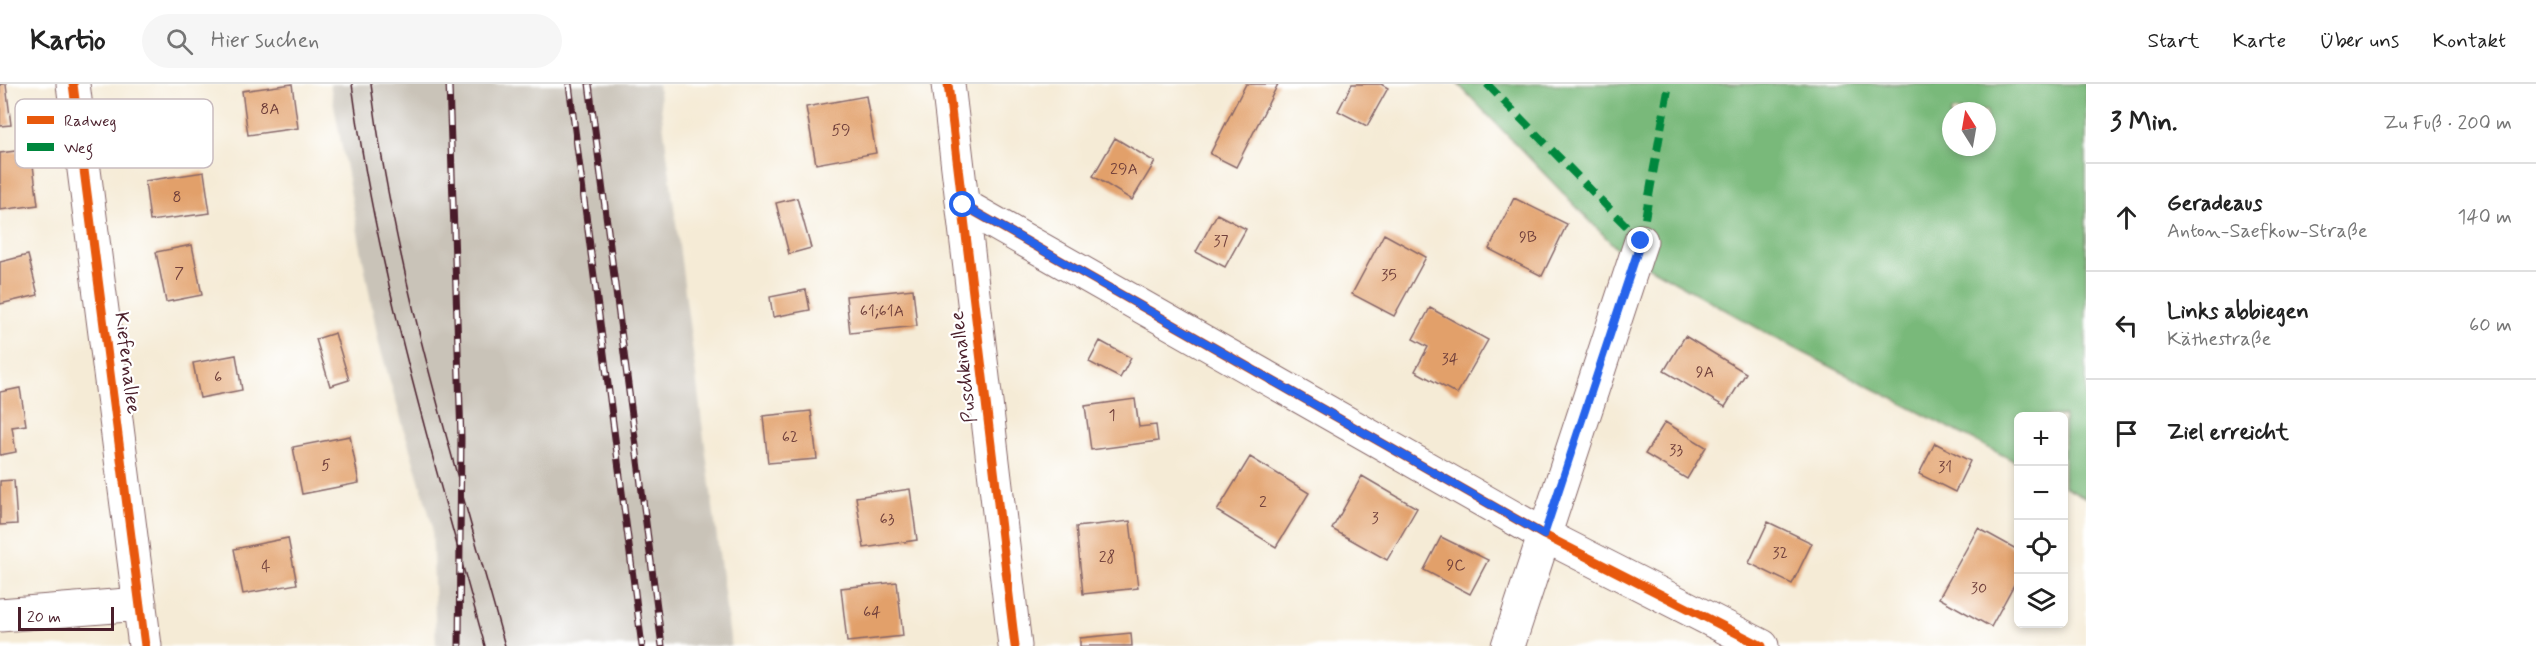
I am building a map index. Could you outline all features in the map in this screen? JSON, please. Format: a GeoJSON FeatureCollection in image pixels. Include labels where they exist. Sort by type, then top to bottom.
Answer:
{"type":"FeatureCollection","features":[{"type":"Feature","properties":{"kind":"street","name":"Kiefernallee"},"geometry":{"type":"LineString","coordinates":[[73,84],[75,99]]}},
{"type":"Feature","properties":{"kind":"street","name":"Puschkinallee"},"geometry":{"type":"LineString","coordinates":[[948,84],[1015,646]]}},
{"type":"Feature","properties":{"kind":"street","name":"Kiefernallee"},"geometry":{"type":"LineString","coordinates":[[84,168],[145,646]]}},
{"type":"Feature","properties":{"kind":"street"},"geometry":{"type":"LineString","coordinates":[[963,205],[1544,535],[1762,646]]}},
{"type":"Feature","properties":{"kind":"street"},"geometry":{"type":"LineString","coordinates":[[1508,646],[1641,241]]}},
{"type":"Feature","properties":{"kind":"street"},"geometry":{"type":"LineString","coordinates":[[0,615],[140,604]]}},
{"type":"Feature","properties":{"kind":"shaded area"},"geometry":{"type":"Polygon","coordinates":[[[330,84],[658,84],[731,646],[436,646],[432,524],[379,344],[330,84]]]}},
{"type":"Feature","properties":{"kind":"green space"},"geometry":{"type":"Polygon","coordinates":[[[1458,84],[2086,84],[2086,498],[2068,488],[2068,412],[2014,412],[2014,461],[1779,340],[1617,249],[1458,84]]]}},
{"type":"Feature","properties":{"kind":"building"},"geometry":{"type":"Polygon","coordinates":[[[0,84],[6,84],[11,125],[0,126],[0,84]]]}},
{"type":"Feature","properties":{"kind":"building"},"geometry":{"type":"Polygon","coordinates":[[[292,84],[298,128],[248,135],[242,91],[292,84]]]}},
{"type":"Feature","properties":{"kind":"building"},"geometry":{"type":"Polygon","coordinates":[[[1246,84],[1278,84],[1236,167],[1210,154],[1246,84]]]}},
{"type":"Feature","properties":{"kind":"building"},"geometry":{"type":"Polygon","coordinates":[[[1352,84],[1381,84],[1388,88],[1367,126],[1338,111],[1352,84]]]}},
{"type":"Feature","properties":{"kind":"building"},"geometry":{"type":"Polygon","coordinates":[[[866,96],[876,153],[816,164],[806,107],[866,96]]]}},
{"type":"Feature","properties":{"kind":"building"},"geometry":{"type":"Polygon","coordinates":[[[1115,138],[1155,162],[1132,200],[1093,176],[1115,138]]]}},
{"type":"Feature","properties":{"kind":"building"},"geometry":{"type":"Polygon","coordinates":[[[15,151],[15,168],[33,168],[38,205],[0,210],[0,153],[15,151]]]}},
{"type":"Feature","properties":{"kind":"building"},"geometry":{"type":"Polygon","coordinates":[[[204,172],[210,213],[150,221],[145,181],[204,172]]]}},
{"type":"Feature","properties":{"kind":"building"},"geometry":{"type":"Polygon","coordinates":[[[797,198],[811,248],[789,254],[776,203],[797,198]]]}},
{"type":"Feature","properties":{"kind":"building"},"geometry":{"type":"Polygon","coordinates":[[[1514,198],[1567,224],[1542,276],[1489,249],[1514,198]]]}},
{"type":"Feature","properties":{"kind":"building"},"geometry":{"type":"Polygon","coordinates":[[[1217,214],[1246,229],[1225,267],[1196,252],[1217,214]]]}},
{"type":"Feature","properties":{"kind":"building"},"geometry":{"type":"Polygon","coordinates":[[[1384,234],[1426,257],[1394,316],[1352,294],[1384,234]]]}},
{"type":"Feature","properties":{"kind":"building"},"geometry":{"type":"Polygon","coordinates":[[[192,245],[202,295],[166,302],[156,252],[192,245]]]}},
{"type":"Feature","properties":{"kind":"building"},"geometry":{"type":"Polygon","coordinates":[[[28,255],[38,295],[0,304],[0,262],[28,255]]]}},
{"type":"Feature","properties":{"kind":"building"},"geometry":{"type":"Polygon","coordinates":[[[913,289],[917,326],[850,333],[846,296],[913,289]]]}},
{"type":"Feature","properties":{"kind":"building"},"geometry":{"type":"Polygon","coordinates":[[[806,290],[810,310],[773,317],[770,297],[806,290]]]}},
{"type":"Feature","properties":{"kind":"building"},"geometry":{"type":"Polygon","coordinates":[[[1430,308],[1488,340],[1457,394],[1415,371],[1428,347],[1413,339],[1430,308]]]}},
{"type":"Feature","properties":{"kind":"building"},"geometry":{"type":"Polygon","coordinates":[[[335,333],[349,380],[330,386],[316,339],[335,333]]]}},
{"type":"Feature","properties":{"kind":"building"},"geometry":{"type":"Polygon","coordinates":[[[1685,336],[1746,373],[1725,407],[1664,371],[1685,336]]]}},
{"type":"Feature","properties":{"kind":"building"},"geometry":{"type":"Polygon","coordinates":[[[1100,341],[1131,358],[1120,378],[1089,362],[1100,341]]]}},
{"type":"Feature","properties":{"kind":"building"},"geometry":{"type":"Polygon","coordinates":[[[236,355],[242,390],[200,398],[193,363],[236,355]]]}},
{"type":"Feature","properties":{"kind":"building"},"geometry":{"type":"Polygon","coordinates":[[[20,388],[26,425],[12,427],[16,452],[0,455],[0,392],[20,388]]]}},
{"type":"Feature","properties":{"kind":"building"},"geometry":{"type":"Polygon","coordinates":[[[1135,399],[1139,427],[1156,425],[1158,441],[1091,450],[1085,406],[1135,399]]]}},
{"type":"Feature","properties":{"kind":"building"},"geometry":{"type":"Polygon","coordinates":[[[811,411],[817,459],[768,463],[763,416],[811,411]]]}},
{"type":"Feature","properties":{"kind":"building"},"geometry":{"type":"Polygon","coordinates":[[[1665,422],[1706,447],[1687,479],[1645,454],[1665,422]]]}},
{"type":"Feature","properties":{"kind":"building"},"geometry":{"type":"Polygon","coordinates":[[[350,436],[359,483],[302,494],[293,447],[350,436]]]}},
{"type":"Feature","properties":{"kind":"building"},"geometry":{"type":"Polygon","coordinates":[[[1935,443],[1970,461],[1955,492],[1919,474],[1935,443]]]}},
{"type":"Feature","properties":{"kind":"building"},"geometry":{"type":"Polygon","coordinates":[[[1250,457],[1309,493],[1276,547],[1217,511],[1250,457]]]}},
{"type":"Feature","properties":{"kind":"building"},"geometry":{"type":"Polygon","coordinates":[[[1362,476],[1417,508],[1387,560],[1332,529],[1362,476]]]}},
{"type":"Feature","properties":{"kind":"building"},"geometry":{"type":"Polygon","coordinates":[[[14,480],[17,524],[0,525],[0,481],[14,480]]]}},
{"type":"Feature","properties":{"kind":"building"},"geometry":{"type":"Polygon","coordinates":[[[910,489],[917,540],[864,548],[856,497],[910,489]]]}},
{"type":"Feature","properties":{"kind":"building"},"geometry":{"type":"Polygon","coordinates":[[[1130,521],[1138,588],[1083,594],[1076,527],[1130,521]]]}},
{"type":"Feature","properties":{"kind":"building"},"geometry":{"type":"Polygon","coordinates":[[[1768,522],[1812,543],[1792,584],[1749,563],[1768,522]]]}},
{"type":"Feature","properties":{"kind":"building"},"geometry":{"type":"Polygon","coordinates":[[[1978,528],[2014,548],[2014,584],[1991,627],[1939,598],[1978,528]]]}},
{"type":"Feature","properties":{"kind":"building"},"geometry":{"type":"Polygon","coordinates":[[[1441,537],[1488,560],[1470,594],[1424,570],[1441,537]]]}},
{"type":"Feature","properties":{"kind":"building"},"geometry":{"type":"Polygon","coordinates":[[[288,538],[297,584],[243,594],[234,549],[288,538]]]}},
{"type":"Feature","properties":{"kind":"building"},"geometry":{"type":"Polygon","coordinates":[[[897,582],[903,636],[847,642],[841,588],[897,582]]]}},
{"type":"Feature","properties":{"kind":"building"},"geometry":{"type":"Polygon","coordinates":[[[1131,633],[1132,646],[1080,646],[1080,638],[1131,633]]]}},
{"type":"Feature","properties":{"kind":"tram line"},"geometry":{"type":"LineString","coordinates":[[352,84],[376,226],[392,297],[427,437],[485,646]]}},
{"type":"Feature","properties":{"kind":"tram line"},"geometry":{"type":"LineString","coordinates":[[371,84],[382,155],[410,297],[505,646]]}},
{"type":"Feature","properties":{"kind":"railway"},"geometry":{"type":"LineString","coordinates":[[449,84],[461,438],[459,646]]}},
{"type":"Feature","properties":{"kind":"railway"},"geometry":{"type":"LineString","coordinates":[[569,84],[642,646]]}},
{"type":"Feature","properties":{"kind":"railway"},"geometry":{"type":"LineString","coordinates":[[589,84],[662,646]]}},
{"type":"Feature","properties":{"kind":"marked path"},"geometry":{"type":"LineString","coordinates":[[1487,84],[1641,241]]}},
{"type":"Feature","properties":{"kind":"marked path"},"geometry":{"type":"LineString","coordinates":[[1641,241],[1669,84]]}},
{"type":"Feature","properties":{"kind":"cycle path"},"geometry":{"type":"LineString","coordinates":[[73,84],[75,99]]}},
{"type":"Feature","properties":{"kind":"cycle path"},"geometry":{"type":"LineString","coordinates":[[948,84],[1015,646]]}},
{"type":"Feature","properties":{"kind":"cycle path"},"geometry":{"type":"LineString","coordinates":[[84,168],[145,646]]}},
{"type":"Feature","properties":{"kind":"cycle path"},"geometry":{"type":"LineString","coordinates":[[963,205],[1544,535],[1762,646]]}},
{"type":"Feature","properties":{"kind":"route"},"geometry":{"type":"LineString","coordinates":[[963,205],[1544,535],[1641,241]]}}]}
